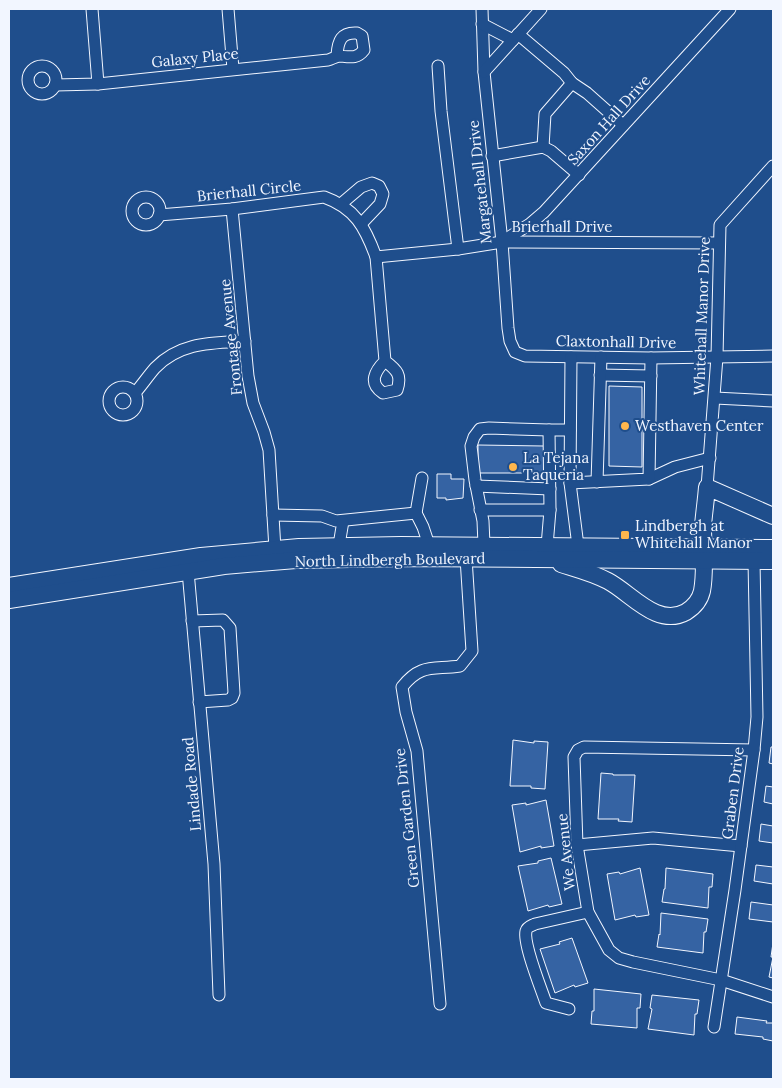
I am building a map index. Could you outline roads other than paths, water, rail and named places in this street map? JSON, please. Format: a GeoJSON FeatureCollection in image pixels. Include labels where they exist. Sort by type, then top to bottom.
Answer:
{"type":"FeatureCollection","features":[{"type":"Feature","properties":{"kind":"highway"},"geometry":{"type":"LineString","coordinates":[[547,552],[598,576],[627,593],[648,609],[666,616],[680,615],[694,606],[699,600],[702,585],[707,487],[773,516]]}},
{"type":"Feature","properties":{"kind":"highway","name":"North Lindbergh Boulevard"},"geometry":{"type":"LineString","coordinates":[[9,586],[201,556],[339,545],[484,545],[547,552],[578,546],[704,554],[754,561],[773,561]]}},
{"type":"Feature","properties":{"kind":"highway","name":"North Lindbergh Boulevard"},"geometry":{"type":"LineString","coordinates":[[9,600],[188,571],[296,560],[466,558],[547,552],[704,554],[773,548]]}},
{"type":"Feature","properties":{"kind":"street"},"geometry":{"type":"LineString","coordinates":[[92,9],[98,84]]}},
{"type":"Feature","properties":{"kind":"street"},"geometry":{"type":"LineString","coordinates":[[228,9],[233,69]]}},
{"type":"Feature","properties":{"kind":"street","name":"Margatehall Drive"},"geometry":{"type":"LineString","coordinates":[[482,9],[484,72],[502,242],[508,328],[510,341],[515,352]]}},
{"type":"Feature","properties":{"kind":"street"},"geometry":{"type":"LineString","coordinates":[[484,72],[541,9]]}},
{"type":"Feature","properties":{"kind":"street","name":"Saxon Hall Drive"},"geometry":{"type":"LineString","coordinates":[[502,242],[530,224],[544,212],[730,9]]}},
{"type":"Feature","properties":{"kind":"street"},"geometry":{"type":"LineString","coordinates":[[482,24],[516,37],[564,73],[572,83],[587,93],[623,125]]}},
{"type":"Feature","properties":{"kind":"street","name":"Galaxy Place"},"geometry":{"type":"LineString","coordinates":[[55,85],[98,84],[328,60],[338,55]]}},
{"type":"Feature","properties":{"kind":"street"},"geometry":{"type":"LineString","coordinates":[[438,66],[441,111],[458,249]]}},
{"type":"Feature","properties":{"kind":"street"},"geometry":{"type":"LineString","coordinates":[[543,147],[544,114],[572,83]]}},
{"type":"Feature","properties":{"kind":"street"},"geometry":{"type":"LineString","coordinates":[[492,156],[543,147],[551,151],[579,175]]}},
{"type":"Feature","properties":{"kind":"street","name":"Whitehall Manor Drive"},"geometry":{"type":"LineString","coordinates":[[707,487],[715,398],[720,225],[773,166]]}},
{"type":"Feature","properties":{"kind":"street"},"geometry":{"type":"LineString","coordinates":[[341,204],[361,187],[372,183],[379,186],[383,194],[380,204],[361,224]]}},
{"type":"Feature","properties":{"kind":"street","name":"Brierhall Circle"},"geometry":{"type":"LineString","coordinates":[[159,215],[232,209],[324,197],[341,204],[361,224],[376,257],[385,361]]}},
{"type":"Feature","properties":{"kind":"street","name":"Frontage Avenue"},"geometry":{"type":"LineString","coordinates":[[232,209],[248,376],[253,404],[269,450],[275,549]]}},
{"type":"Feature","properties":{"kind":"street","name":"Brierhall Drive"},"geometry":{"type":"LineString","coordinates":[[376,257],[458,249],[502,242],[719,243]]}},
{"type":"Feature","properties":{"kind":"street"},"geometry":{"type":"LineString","coordinates":[[135,393],[158,365],[179,350],[201,343],[246,341]]}},
{"type":"Feature","properties":{"kind":"street","name":"Claxtonhall Drive"},"geometry":{"type":"LineString","coordinates":[[515,352],[525,356],[571,357],[773,356]]}},
{"type":"Feature","properties":{"kind":"street"},"geometry":{"type":"LineString","coordinates":[[571,357],[570,484],[578,546]]}},
{"type":"Feature","properties":{"kind":"street"},"geometry":{"type":"LineString","coordinates":[[597,482],[601,357]]}},
{"type":"Feature","properties":{"kind":"street"},"geometry":{"type":"LineString","coordinates":[[649,479],[651,358]]}},
{"type":"Feature","properties":{"kind":"street"},"geometry":{"type":"LineString","coordinates":[[600,375],[651,376]]}},
{"type":"Feature","properties":{"kind":"street"},"geometry":{"type":"LineString","coordinates":[[715,398],[773,401]]}},
{"type":"Feature","properties":{"kind":"street"},"geometry":{"type":"LineString","coordinates":[[484,545],[483,521],[470,446],[474,437],[480,429],[489,428],[570,430]]}},
{"type":"Feature","properties":{"kind":"street"},"geometry":{"type":"LineString","coordinates":[[547,552],[550,508],[549,430]]}},
{"type":"Feature","properties":{"kind":"street"},"geometry":{"type":"LineString","coordinates":[[570,484],[649,479],[675,467],[710,458]]}},
{"type":"Feature","properties":{"kind":"street"},"geometry":{"type":"LineString","coordinates":[[422,478],[416,513],[424,527],[429,545]]}},
{"type":"Feature","properties":{"kind":"street"},"geometry":{"type":"LineString","coordinates":[[476,486],[550,489]]}},
{"type":"Feature","properties":{"kind":"street"},"geometry":{"type":"LineString","coordinates":[[480,510],[550,508],[572,504]]}},
{"type":"Feature","properties":{"kind":"street"},"geometry":{"type":"LineString","coordinates":[[273,515],[322,516],[336,521],[343,521],[416,513]]}},
{"type":"Feature","properties":{"kind":"street"},"geometry":{"type":"LineString","coordinates":[[339,545],[343,521]]}},
{"type":"Feature","properties":{"kind":"street","name":"Green Garden Drive"},"geometry":{"type":"LineString","coordinates":[[440,1004],[417,751],[406,712],[402,687],[410,678],[423,669],[460,666],[472,651],[466,558]]}},
{"type":"Feature","properties":{"kind":"street","name":"Graben Drive"},"geometry":{"type":"LineString","coordinates":[[714,1027],[735,890],[757,717],[754,561]]}},
{"type":"Feature","properties":{"kind":"street","name":"Lindade Road"},"geometry":{"type":"LineString","coordinates":[[188,571],[214,864],[219,995]]}},
{"type":"Feature","properties":{"kind":"street"},"geometry":{"type":"LineString","coordinates":[[192,621],[223,620],[230,628],[234,693],[232,698],[228,700],[199,702]]}},
{"type":"Feature","properties":{"kind":"street","name":"We Avenue"},"geometry":{"type":"LineString","coordinates":[[754,750],[584,747],[578,750],[574,757],[577,845],[588,912],[609,950],[619,958],[646,966],[722,980],[773,998]]}},
{"type":"Feature","properties":{"kind":"street"},"geometry":{"type":"LineString","coordinates":[[577,845],[653,838],[741,846]]}},
{"type":"Feature","properties":{"kind":"street"},"geometry":{"type":"LineString","coordinates":[[569,1010],[546,1003],[528,948],[526,932],[530,926],[535,924],[588,912]]}},
{"type":"Feature","properties":{"kind":"place","name":"Westhaven Center"},"geometry":{"type":"Point","coordinates":[625,426]}},
{"type":"Feature","properties":{"kind":"place","name":"La Tejana Taqueria"},"geometry":{"type":"Point","coordinates":[513,467]}},
{"type":"Feature","properties":{"kind":"place","name":"Lindbergh at Whitehall Manor"},"geometry":{"type":"Point","coordinates":[625,535]}}]}
